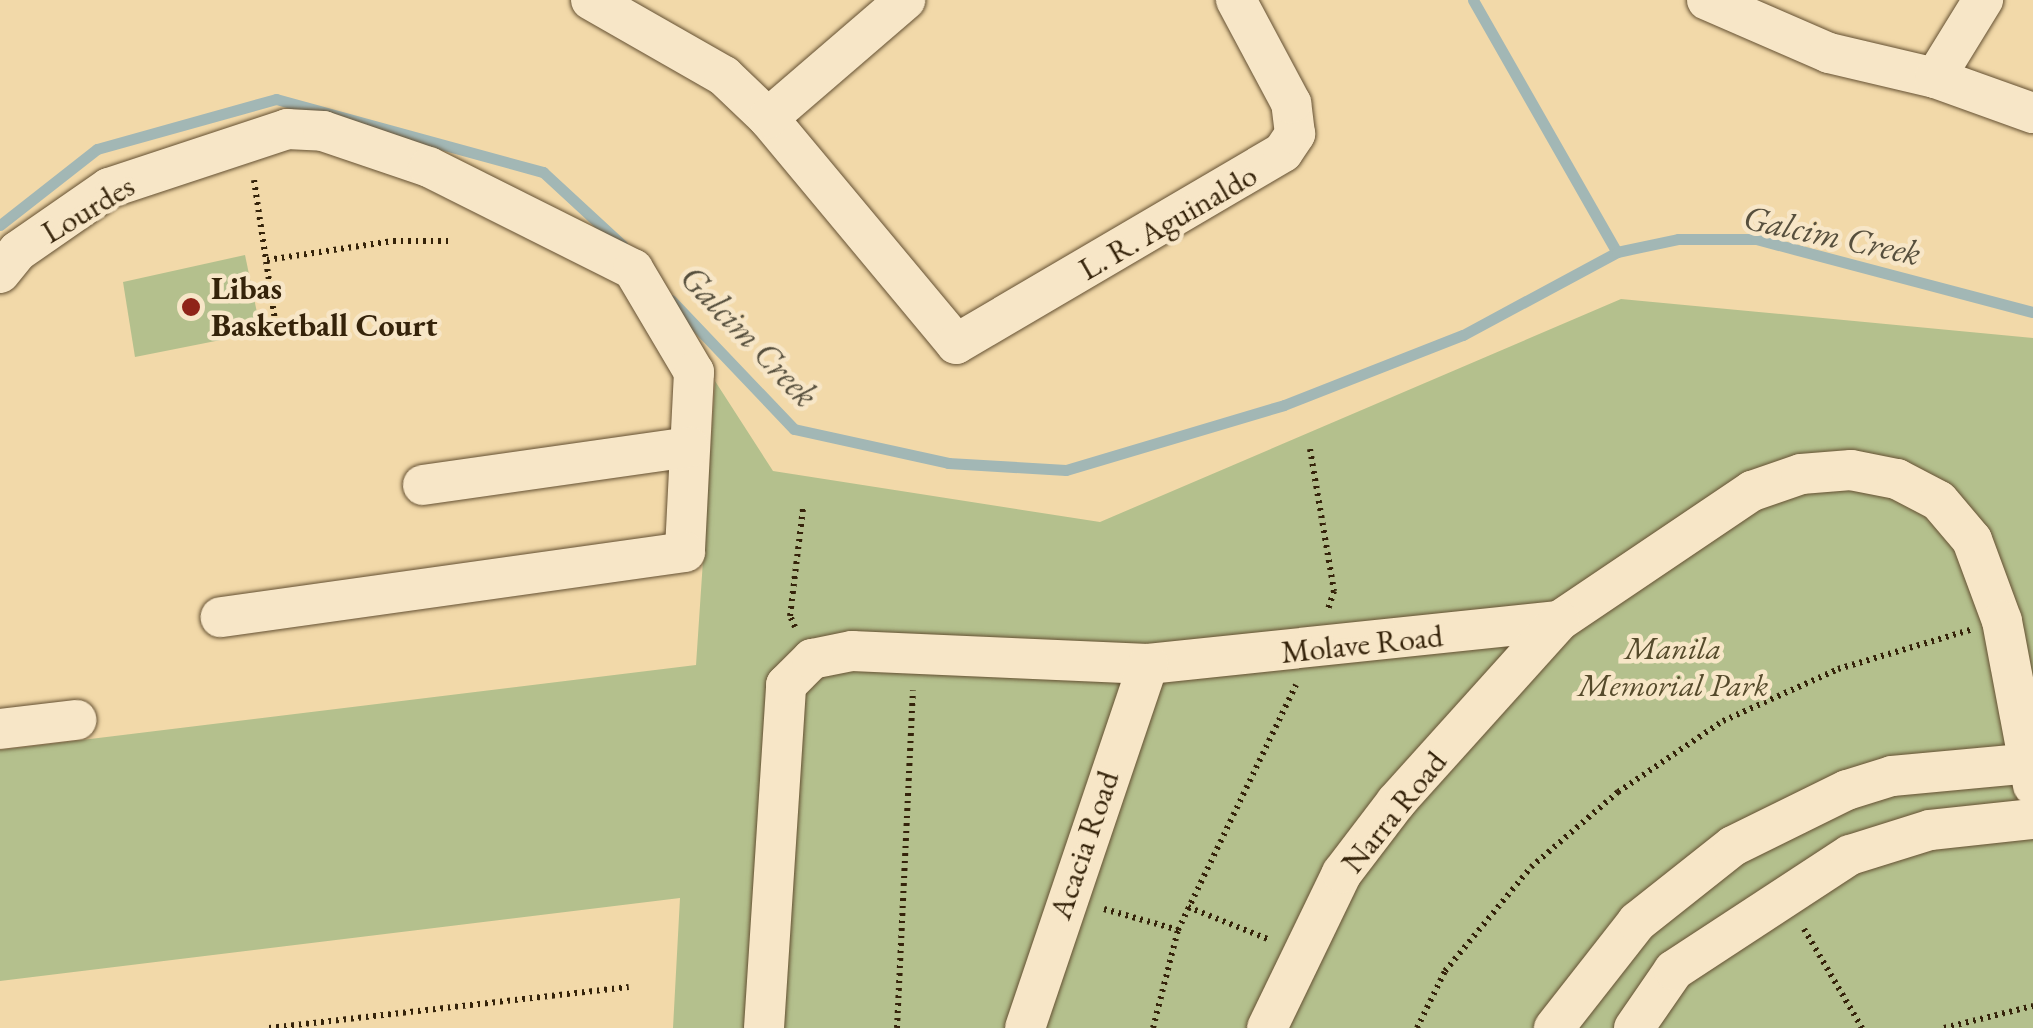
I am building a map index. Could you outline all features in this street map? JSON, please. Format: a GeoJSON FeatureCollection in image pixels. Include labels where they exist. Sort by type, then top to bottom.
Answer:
{"type":"FeatureCollection","features":[{"type":"Feature","properties":{"kind":"street"},"geometry":{"type":"LineString","coordinates":[[591,0],[724,76],[768,118],[905,0]]}},
{"type":"Feature","properties":{"kind":"street","name":"L. R. Aguinaldo"},"geometry":{"type":"LineString","coordinates":[[768,118],[956,344],[1283,152],[1295,134],[1292,104],[1236,0]]}},
{"type":"Feature","properties":{"kind":"street"},"geometry":{"type":"LineString","coordinates":[[1707,0],[1829,53],[1934,78],[2033,113]]}},
{"type":"Feature","properties":{"kind":"street"},"geometry":{"type":"LineString","coordinates":[[1934,78],[1983,0]]}},
{"type":"Feature","properties":{"kind":"street","name":"Lourdes"},"geometry":{"type":"LineString","coordinates":[[0,273],[18,252],[110,188],[242,140],[287,129],[322,131],[429,167],[634,269],[694,372],[685,552],[221,617]]}},
{"type":"Feature","properties":{"kind":"street"},"geometry":{"type":"LineString","coordinates":[[423,485],[689,447]]}},
{"type":"Feature","properties":{"kind":"street","name":"Molave Road"},"geometry":{"type":"LineString","coordinates":[[812,659],[852,651],[1148,664],[1314,650],[1559,621],[1752,491],[1800,474],[1851,470],[1897,480],[1939,501],[1972,540],[2002,621],[2031,770]]}},
{"type":"Feature","properties":{"kind":"street","name":"Narra Road"},"geometry":{"type":"LineString","coordinates":[[1268,1028],[1299,952],[1342,873],[1396,802],[1559,621]]}},
{"type":"Feature","properties":{"kind":"street"},"geometry":{"type":"LineString","coordinates":[[764,1028],[786,685],[812,659]]}},
{"type":"Feature","properties":{"kind":"street","name":"Acacia Road"},"geometry":{"type":"LineString","coordinates":[[1025,1028],[1064,898],[1148,664]]}},
{"type":"Feature","properties":{"kind":"street"},"geometry":{"type":"LineString","coordinates":[[0,729],[76,720]]}},
{"type":"Feature","properties":{"kind":"street"},"geometry":{"type":"LineString","coordinates":[[1554,1028],[1638,922],[1733,846],[1847,790],[1892,776],[2031,770]]}},
{"type":"Feature","properties":{"kind":"street"},"geometry":{"type":"LineString","coordinates":[[1634,1028],[1674,970],[1783,893],[1850,855],[1930,830],[2033,819]]}},
{"type":"Feature","properties":{"kind":"path"},"geometry":{"type":"LineString","coordinates":[[242,140],[267,260],[275,321]]}},
{"type":"Feature","properties":{"kind":"path"},"geometry":{"type":"LineString","coordinates":[[267,260],[393,240],[450,241]]}},
{"type":"Feature","properties":{"kind":"path"},"geometry":{"type":"LineString","coordinates":[[1153,1028],[1178,930],[1314,650],[1334,591],[1310,449]]}},
{"type":"Feature","properties":{"kind":"path"},"geometry":{"type":"LineString","coordinates":[[803,508],[790,616],[812,659]]}},
{"type":"Feature","properties":{"kind":"path"},"geometry":{"type":"LineString","coordinates":[[1417,1028],[1446,971],[1531,868],[1618,792],[1723,721],[1838,669],[2002,621]]}},
{"type":"Feature","properties":{"kind":"path"},"geometry":{"type":"LineString","coordinates":[[897,1028],[914,656]]}},
{"type":"Feature","properties":{"kind":"path"},"geometry":{"type":"LineString","coordinates":[[1783,893],[1862,1028]]}},
{"type":"Feature","properties":{"kind":"path"},"geometry":{"type":"LineString","coordinates":[[1064,898],[1178,930]]}},
{"type":"Feature","properties":{"kind":"path"},"geometry":{"type":"LineString","coordinates":[[1188,907],[1299,952]]}},
{"type":"Feature","properties":{"kind":"path"},"geometry":{"type":"LineString","coordinates":[[270,1028],[629,987]]}},
{"type":"Feature","properties":{"kind":"path"},"geometry":{"type":"LineString","coordinates":[[1944,1028],[2033,1006]]}},
{"type":"Feature","properties":{"kind":"green space","name":"Libas Basketball Court"},"geometry":{"type":"Polygon","coordinates":[[[245,255],[261,332],[135,357],[123,282],[245,255]]]}},
{"type":"Feature","properties":{"kind":"green space","name":"Manila Memorial Park"},"geometry":{"type":"Polygon","coordinates":[[[1621,299],[2033,338],[2033,1028],[673,1028],[680,898],[0,981],[0,750],[696,665],[715,381],[773,471],[1100,522],[1621,299]]]}},
{"type":"Feature","properties":{"kind":"waterway","name":"Galcim Creek"},"geometry":{"type":"LineString","coordinates":[[1473,0],[1617,252]]}},
{"type":"Feature","properties":{"kind":"waterway","name":"Galcim Creek"},"geometry":{"type":"LineString","coordinates":[[0,225],[97,149],[276,99],[543,172],[622,245]]}},
{"type":"Feature","properties":{"kind":"waterway","name":"Galcim Creek"},"geometry":{"type":"LineString","coordinates":[[671,300],[794,429],[948,463],[1066,470],[1284,405],[1463,335],[1617,252],[1678,239],[1756,239],[2033,312]]}},
{"type":"Feature","properties":{"kind":"place","name":"Libas Basketball Court"},"geometry":{"type":"Point","coordinates":[191,307]}}]}
